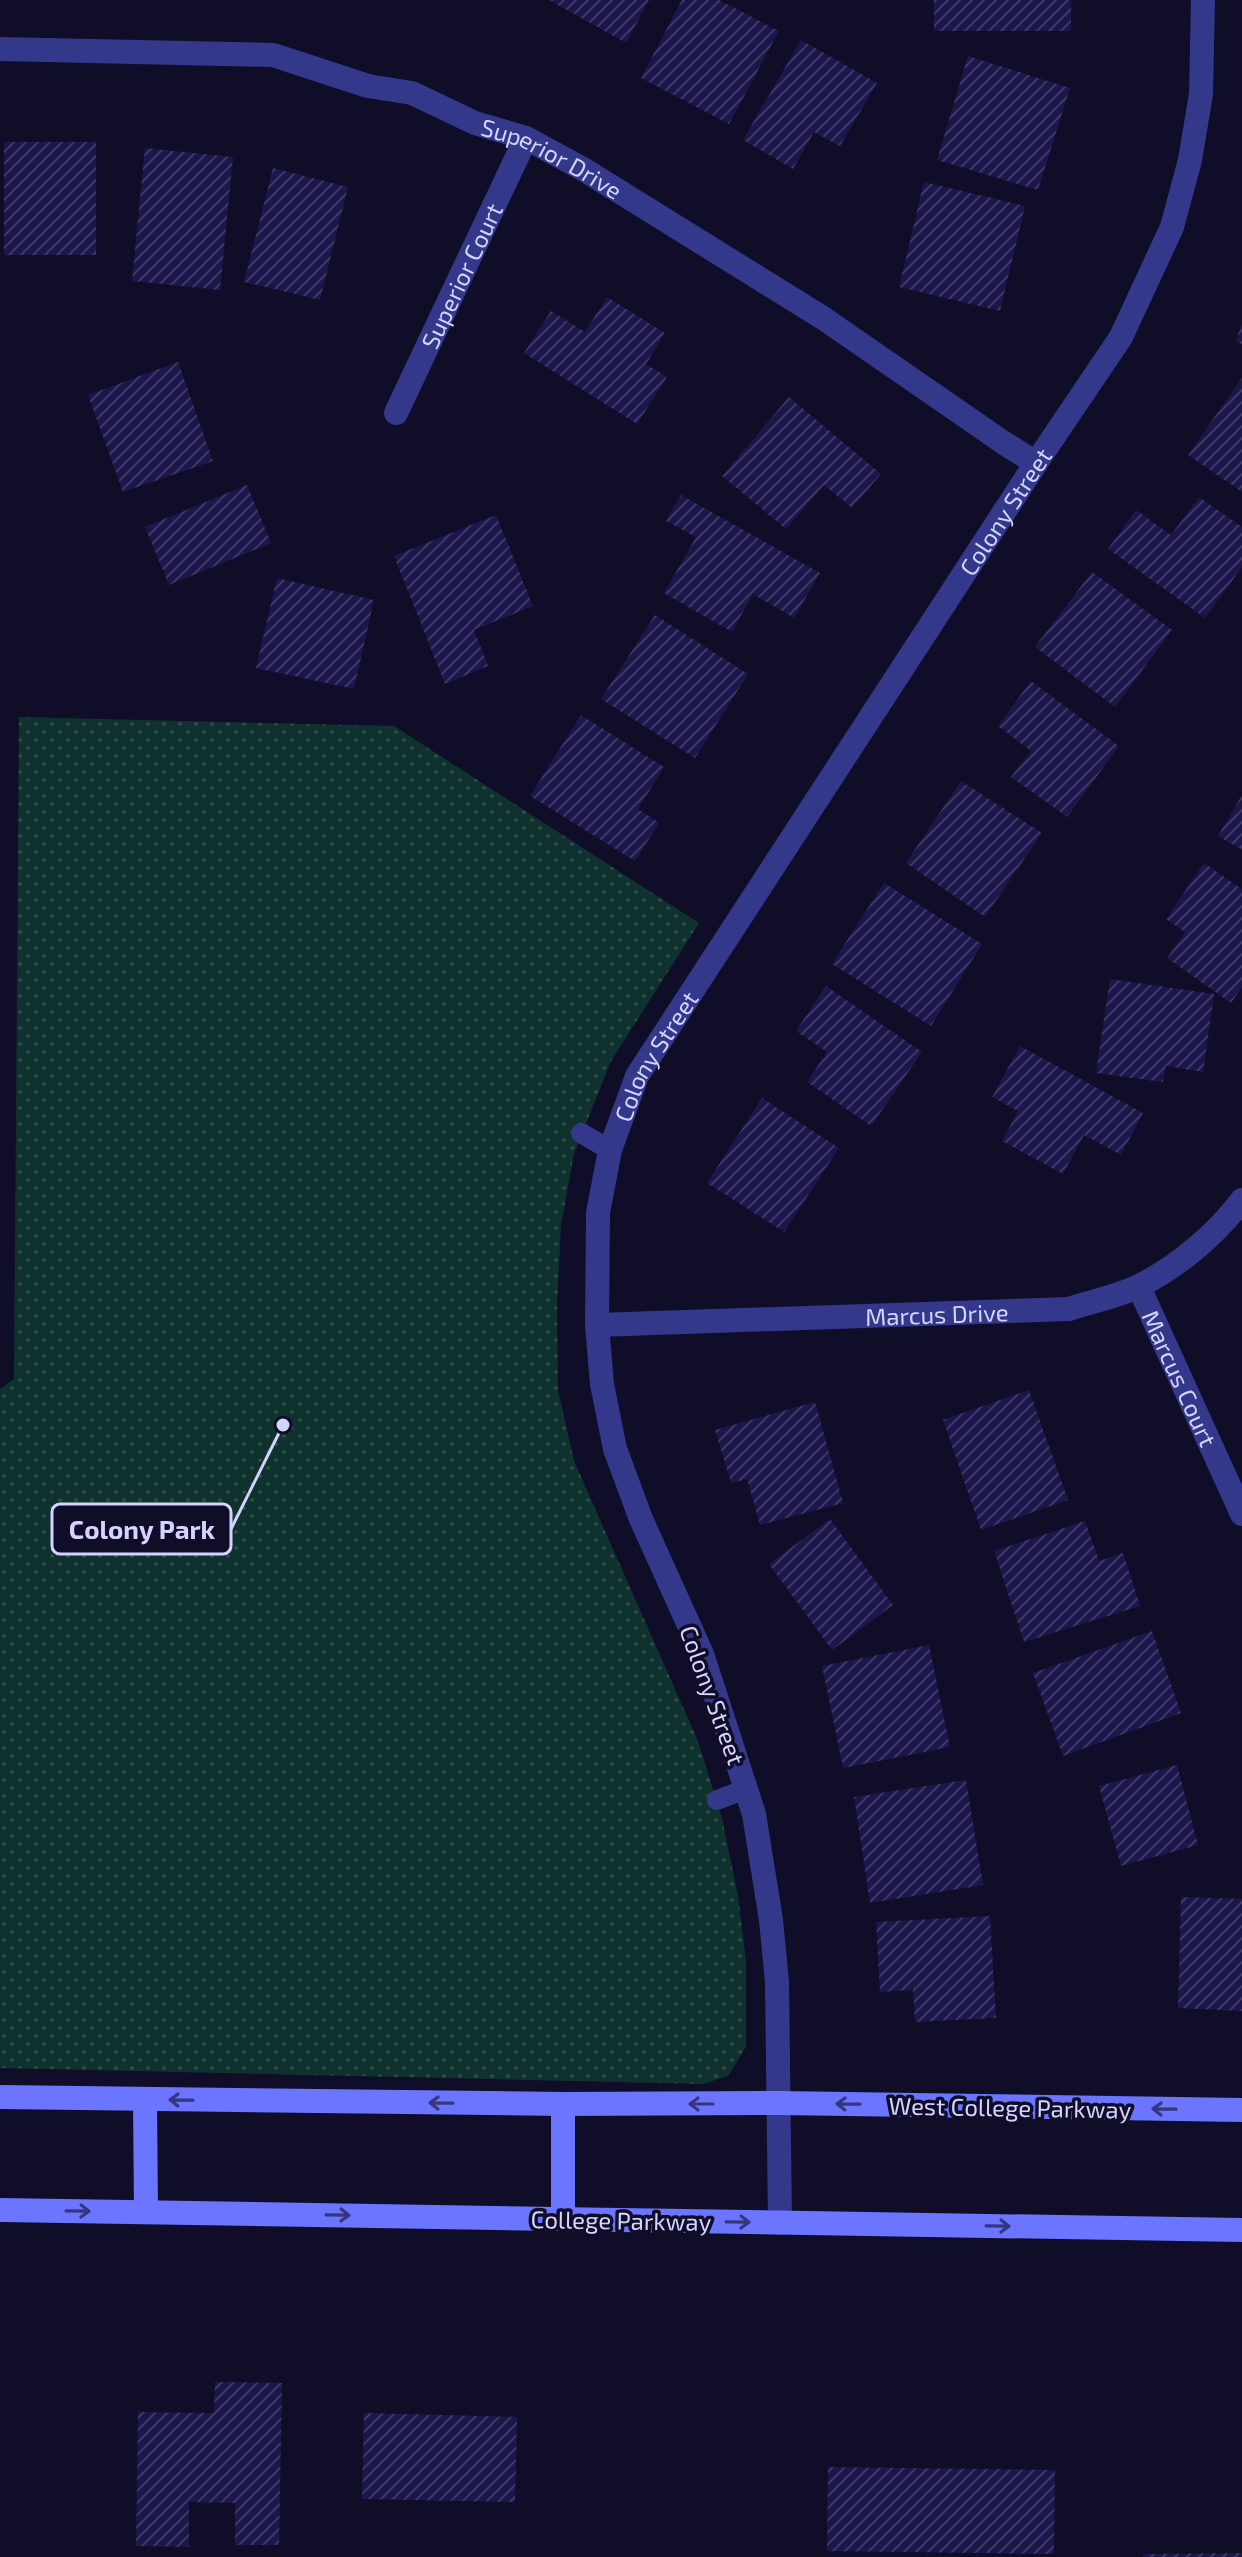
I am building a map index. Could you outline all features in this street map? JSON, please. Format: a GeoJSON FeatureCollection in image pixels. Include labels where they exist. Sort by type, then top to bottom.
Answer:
{"type":"FeatureCollection","features":[{"type":"Feature","properties":{"kind":"main road"},"geometry":{"type":"LineString","coordinates":[[0,2097],[563,2104],[779,2103]]}},
{"type":"Feature","properties":{"kind":"main road"},"geometry":{"type":"LineString","coordinates":[[145,2100],[146,2212]]}},
{"type":"Feature","properties":{"kind":"main road","name":"West College Parkway"},"geometry":{"type":"LineString","coordinates":[[779,2103],[1242,2110]]}},
{"type":"Feature","properties":{"kind":"main road"},"geometry":{"type":"LineString","coordinates":[[563,2104],[563,2219]]}},
{"type":"Feature","properties":{"kind":"main road","name":"College Parkway"},"geometry":{"type":"LineString","coordinates":[[0,2210],[1242,2230]]}},
{"type":"Feature","properties":{"kind":"street","name":"Colony Street"},"geometry":{"type":"LineString","coordinates":[[780,2223],[777,1982],[754,1814],[702,1654],[641,1519],[615,1449],[602,1384],[597,1325],[598,1213],[610,1150],[637,1076],[1121,337],[1172,227],[1190,160],[1201,94],[1203,0]]}},
{"type":"Feature","properties":{"kind":"street","name":"Superior Drive"},"geometry":{"type":"LineString","coordinates":[[0,49],[273,55],[368,86],[412,93],[475,123],[526,138],[583,169],[823,318],[1036,463]]}},
{"type":"Feature","properties":{"kind":"street","name":"Superior Court"},"geometry":{"type":"LineString","coordinates":[[396,413],[526,138]]}},
{"type":"Feature","properties":{"kind":"street","name":"Marcus Drive"},"geometry":{"type":"LineString","coordinates":[[597,1325],[1069,1309],[1139,1287],[1177,1264],[1228,1219],[1242,1200]]}},
{"type":"Feature","properties":{"kind":"street","name":"Marcus Court"},"geometry":{"type":"LineString","coordinates":[[1139,1287],[1242,1514]]}},
{"type":"Feature","properties":{"kind":"lane"},"geometry":{"type":"LineString","coordinates":[[581,1133],[610,1150]]}},
{"type":"Feature","properties":{"kind":"lane"},"geometry":{"type":"LineString","coordinates":[[717,1800],[746,1789]]}},
{"type":"Feature","properties":{"kind":"green space"},"geometry":{"type":"Polygon","coordinates":[[[19,717],[394,726],[699,923],[611,1061],[574,1154],[561,1225],[557,1306],[558,1390],[574,1461],[698,1741],[722,1818],[738,1896],[746,1961],[746,2047],[728,2076],[703,2084],[0,2068],[0,1389],[14,1379],[19,717]]]}},
{"type":"Feature","properties":{"kind":"building"},"geometry":{"type":"Polygon","coordinates":[[[549,0],[649,0],[626,43],[549,0]]]}},
{"type":"Feature","properties":{"kind":"building"},"geometry":{"type":"Polygon","coordinates":[[[682,0],[719,0],[779,31],[729,124],[641,78],[682,0]]]}},
{"type":"Feature","properties":{"kind":"building"},"geometry":{"type":"Polygon","coordinates":[[[934,0],[1071,0],[1071,31],[934,31],[934,0]]]}},
{"type":"Feature","properties":{"kind":"building"},"geometry":{"type":"Polygon","coordinates":[[[801,40],[877,83],[840,146],[814,132],[793,169],[743,140],[801,40]]]}},
{"type":"Feature","properties":{"kind":"building"},"geometry":{"type":"Polygon","coordinates":[[[968,56],[1070,88],[1038,190],[937,160],[968,56]]]}},
{"type":"Feature","properties":{"kind":"building"},"geometry":{"type":"Polygon","coordinates":[[[4,142],[96,142],[96,255],[4,255],[4,142]]]}},
{"type":"Feature","properties":{"kind":"building"},"geometry":{"type":"Polygon","coordinates":[[[145,148],[233,157],[220,290],[132,281],[145,148]]]}},
{"type":"Feature","properties":{"kind":"building"},"geometry":{"type":"Polygon","coordinates":[[[273,168],[348,187],[320,300],[244,282],[273,168]]]}},
{"type":"Feature","properties":{"kind":"building"},"geometry":{"type":"Polygon","coordinates":[[[924,182],[1025,206],[1000,311],[899,287],[924,182]]]}},
{"type":"Feature","properties":{"kind":"building"},"geometry":{"type":"Polygon","coordinates":[[[607,297],[665,333],[646,364],[667,377],[637,424],[524,353],[551,311],[585,332],[607,297]]]}},
{"type":"Feature","properties":{"kind":"building"},"geometry":{"type":"Polygon","coordinates":[[[1242,325],[1242,344],[1236,342],[1242,325]]]}},
{"type":"Feature","properties":{"kind":"building"},"geometry":{"type":"Polygon","coordinates":[[[178,362],[213,461],[123,492],[88,395],[178,362]]]}},
{"type":"Feature","properties":{"kind":"building"},"geometry":{"type":"Polygon","coordinates":[[[1242,378],[1242,492],[1188,455],[1242,378]]]}},
{"type":"Feature","properties":{"kind":"building"},"geometry":{"type":"Polygon","coordinates":[[[789,397],[881,474],[852,508],[824,485],[786,529],[722,476],[789,397]]]}},
{"type":"Feature","properties":{"kind":"building"},"geometry":{"type":"Polygon","coordinates":[[[247,485],[271,543],[169,585],[145,527],[247,485]]]}},
{"type":"Feature","properties":{"kind":"building"},"geometry":{"type":"Polygon","coordinates":[[[681,495],[820,573],[794,618],[753,594],[732,632],[664,593],[696,537],[666,521],[681,495]]]}},
{"type":"Feature","properties":{"kind":"building"},"geometry":{"type":"Polygon","coordinates":[[[1199,497],[1242,527],[1242,567],[1205,618],[1108,549],[1136,510],[1171,535],[1199,497]]]}},
{"type":"Feature","properties":{"kind":"building"},"geometry":{"type":"Polygon","coordinates":[[[496,515],[533,606],[474,630],[488,666],[445,684],[394,556],[496,515]]]}},
{"type":"Feature","properties":{"kind":"building"},"geometry":{"type":"Polygon","coordinates":[[[1092,572],[1172,630],[1115,707],[1035,647],[1092,572]]]}},
{"type":"Feature","properties":{"kind":"building"},"geometry":{"type":"Polygon","coordinates":[[[277,578],[374,600],[354,689],[256,668],[277,578]]]}},
{"type":"Feature","properties":{"kind":"building"},"geometry":{"type":"Polygon","coordinates":[[[655,615],[748,674],[695,758],[601,699],[655,615]]]}},
{"type":"Feature","properties":{"kind":"building"},"geometry":{"type":"Polygon","coordinates":[[[1031,681],[1119,746],[1067,817],[1011,777],[1031,751],[998,726],[1031,681]]]}},
{"type":"Feature","properties":{"kind":"building"},"geometry":{"type":"Polygon","coordinates":[[[581,715],[664,767],[638,809],[659,823],[635,861],[530,796],[581,715]]]}},
{"type":"Feature","properties":{"kind":"building"},"geometry":{"type":"Polygon","coordinates":[[[961,781],[1042,833],[985,917],[906,863],[961,781]]]}},
{"type":"Feature","properties":{"kind":"building"},"geometry":{"type":"Polygon","coordinates":[[[1242,795],[1242,850],[1218,836],[1242,795]]]}},
{"type":"Feature","properties":{"kind":"building"},"geometry":{"type":"Polygon","coordinates":[[[1204,863],[1242,889],[1242,987],[1231,1003],[1167,958],[1185,932],[1166,919],[1204,863]]]}},
{"type":"Feature","properties":{"kind":"building"},"geometry":{"type":"Polygon","coordinates":[[[884,883],[982,944],[931,1026],[832,964],[884,883]]]}},
{"type":"Feature","properties":{"kind":"building"},"geometry":{"type":"Polygon","coordinates":[[[1110,979],[1214,994],[1203,1072],[1166,1066],[1163,1082],[1096,1073],[1110,979]]]}},
{"type":"Feature","properties":{"kind":"building"},"geometry":{"type":"Polygon","coordinates":[[[826,986],[922,1052],[871,1126],[807,1082],[827,1052],[796,1031],[826,986]]]}},
{"type":"Feature","properties":{"kind":"building"},"geometry":{"type":"Polygon","coordinates":[[[1020,1046],[1143,1113],[1121,1155],[1084,1135],[1063,1174],[1002,1141],[1018,1111],[992,1097],[1020,1046]]]}},
{"type":"Feature","properties":{"kind":"building"},"geometry":{"type":"Polygon","coordinates":[[[762,1098],[839,1148],[784,1232],[707,1183],[762,1098]]]}},
{"type":"Feature","properties":{"kind":"building"},"geometry":{"type":"Polygon","coordinates":[[[1029,1390],[1068,1500],[981,1530],[943,1420],[1029,1390]]]}},
{"type":"Feature","properties":{"kind":"building"},"geometry":{"type":"Polygon","coordinates":[[[815,1402],[843,1503],[760,1525],[747,1479],[731,1483],[715,1430],[815,1402]]]}},
{"type":"Feature","properties":{"kind":"building"},"geometry":{"type":"Polygon","coordinates":[[[830,1519],[893,1605],[832,1650],[769,1564],[830,1519]]]}},
{"type":"Feature","properties":{"kind":"building"},"geometry":{"type":"Polygon","coordinates":[[[1085,1521],[1099,1561],[1123,1553],[1140,1606],[1024,1642],[994,1551],[1085,1521]]]}},
{"type":"Feature","properties":{"kind":"building"},"geometry":{"type":"Polygon","coordinates":[[[1152,1631],[1181,1713],[1063,1756],[1033,1673],[1152,1631]]]}},
{"type":"Feature","properties":{"kind":"building"},"geometry":{"type":"Polygon","coordinates":[[[929,1645],[950,1747],[843,1768],[822,1666],[929,1645]]]}},
{"type":"Feature","properties":{"kind":"building"},"geometry":{"type":"Polygon","coordinates":[[[1177,1765],[1198,1845],[1121,1866],[1099,1786],[1177,1765]]]}},
{"type":"Feature","properties":{"kind":"building"},"geometry":{"type":"Polygon","coordinates":[[[966,1780],[983,1885],[870,1903],[854,1797],[966,1780]]]}},
{"type":"Feature","properties":{"kind":"building"},"geometry":{"type":"Polygon","coordinates":[[[1181,1897],[1242,1899],[1242,2011],[1178,2008],[1181,1897]]]}},
{"type":"Feature","properties":{"kind":"building"},"geometry":{"type":"Polygon","coordinates":[[[990,1916],[996,2018],[915,2022],[913,1990],[880,1992],[876,1922],[990,1916]]]}},
{"type":"Feature","properties":{"kind":"building"},"geometry":{"type":"Polygon","coordinates":[[[215,2382],[282,2383],[279,2545],[235,2545],[235,2503],[189,2502],[189,2547],[136,2546],[138,2412],[214,2413],[215,2382]]]}},
{"type":"Feature","properties":{"kind":"building"},"geometry":{"type":"Polygon","coordinates":[[[364,2413],[517,2417],[515,2502],[362,2499],[364,2413]]]}},
{"type":"Feature","properties":{"kind":"building"},"geometry":{"type":"Polygon","coordinates":[[[828,2467],[1055,2470],[1054,2554],[827,2551],[828,2467]]]}},
{"type":"Feature","properties":{"kind":"building"},"geometry":{"type":"Polygon","coordinates":[[[1242,2553],[1242,2557],[1143,2557],[1143,2554],[1242,2553]]]}},
{"type":"Feature","properties":{"kind":"place","name":"Colony Park"},"geometry":{"type":"Point","coordinates":[283,1425]}}]}
